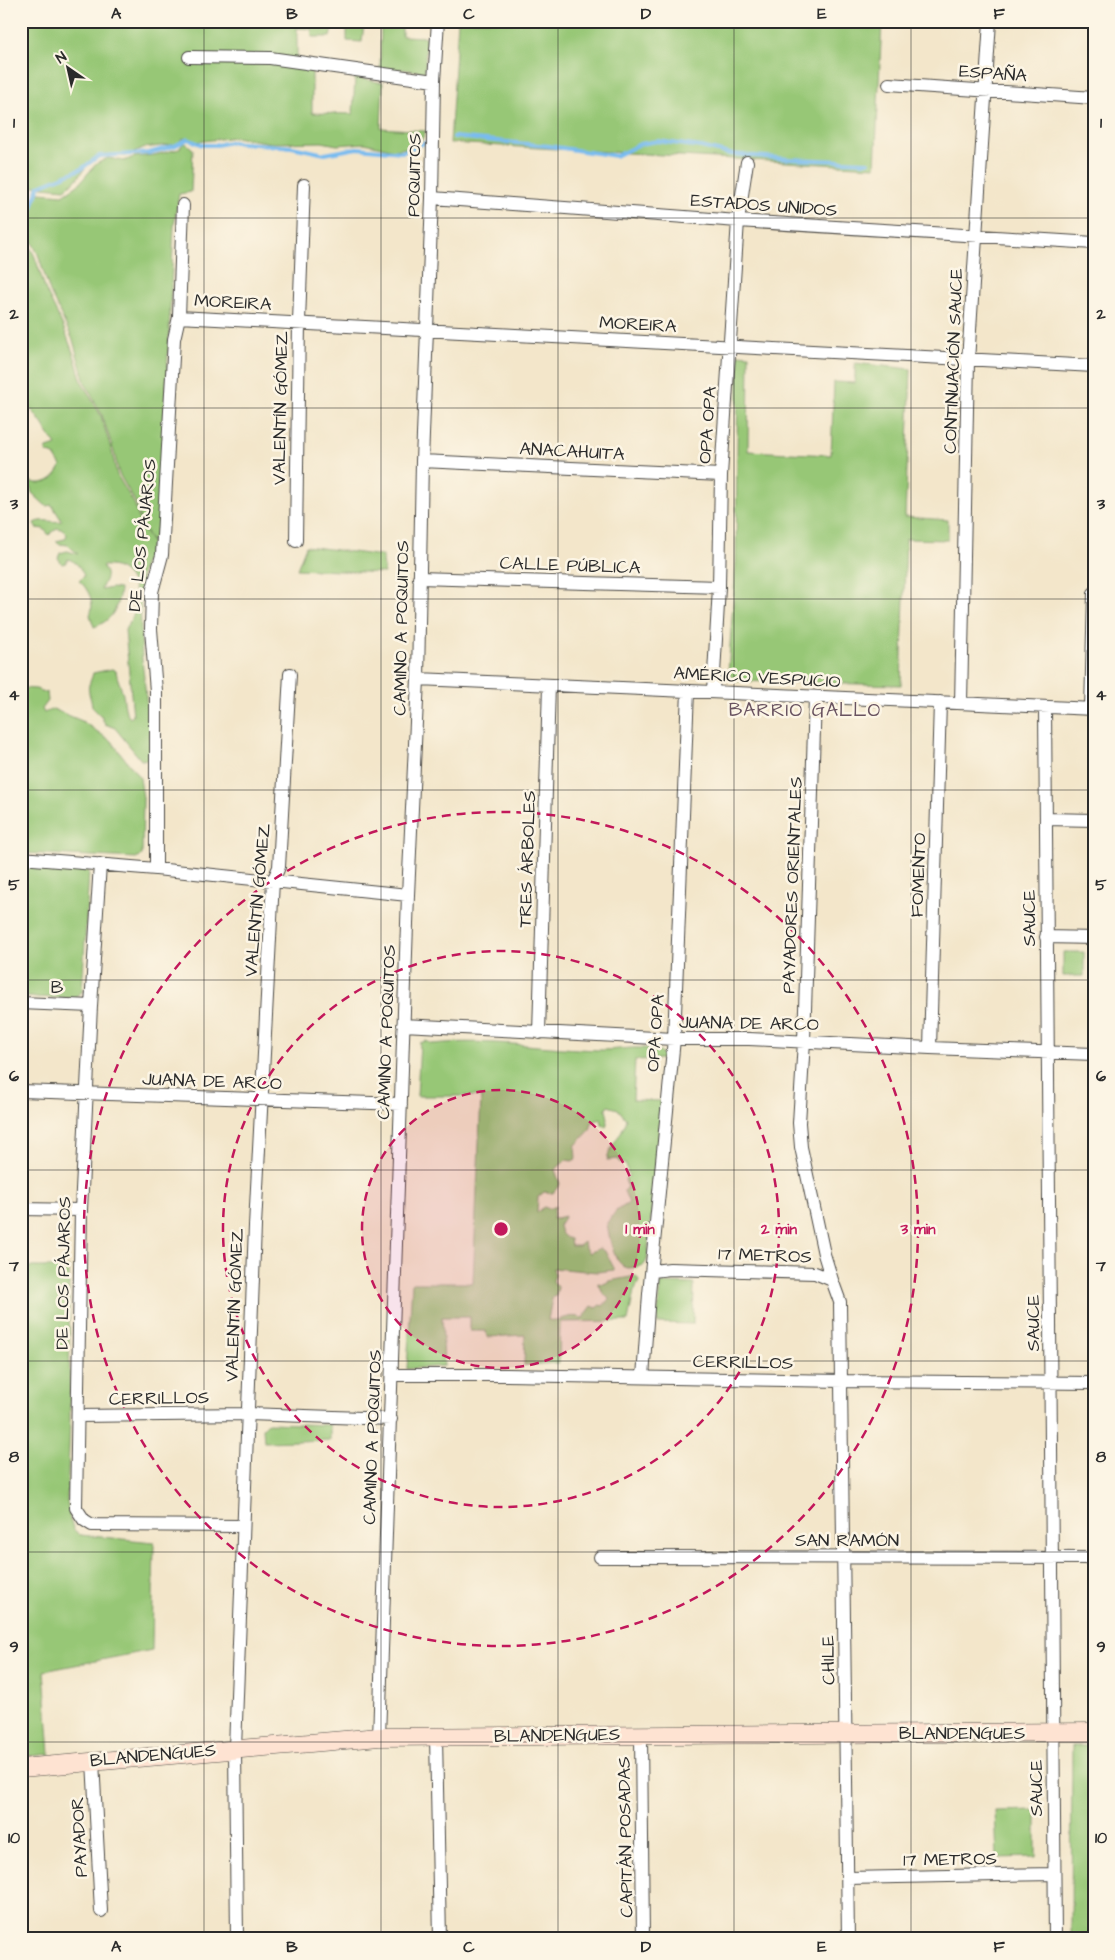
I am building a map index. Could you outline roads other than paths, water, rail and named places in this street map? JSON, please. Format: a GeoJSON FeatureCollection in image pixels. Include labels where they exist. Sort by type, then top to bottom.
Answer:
{"type":"FeatureCollection","features":[{"type":"Feature","properties":{"kind":"street","name":"POQUITOS"},"geometry":{"type":"LineString","coordinates":[[426,329],[432,198],[434,81],[438,21]]}},
{"type":"Feature","properties":{"kind":"street","name":"CONTINUACIÓN SAUCE"},"geometry":{"type":"LineString","coordinates":[[961,703],[968,361],[990,21]]}},
{"type":"Feature","properties":{"kind":"street"},"geometry":{"type":"LineString","coordinates":[[189,57],[270,58],[434,81]]}},
{"type":"Feature","properties":{"kind":"street","name":"ESPAÑA"},"geometry":{"type":"LineString","coordinates":[[889,84],[1094,98]]}},
{"type":"Feature","properties":{"kind":"street","name":"OPA OPA"},"geometry":{"type":"LineString","coordinates":[[713,691],[719,587],[721,475],[738,221],[747,162]]}},
{"type":"Feature","properties":{"kind":"street","name":"VALENTÍN GÓMEZ"},"geometry":{"type":"LineString","coordinates":[[296,541],[299,322],[304,185]]}},
{"type":"Feature","properties":{"kind":"street","name":"ESTADOS UNIDOS"},"geometry":{"type":"LineString","coordinates":[[432,198],[738,221],[1094,243]]}},
{"type":"Feature","properties":{"kind":"street","name":"DE LOS PÁJAROS"},"geometry":{"type":"LineString","coordinates":[[156,869],[156,691],[151,629],[152,592],[162,555],[174,339],[179,317],[183,205]]}},
{"type":"Feature","properties":{"kind":"street","name":"MOREIRA"},"geometry":{"type":"LineString","coordinates":[[179,317],[426,329],[968,361],[1094,366]]}},
{"type":"Feature","properties":{"kind":"street","name":"CAMINO A POQUITOS"},"geometry":{"type":"LineString","coordinates":[[379,1737],[403,1025],[418,679],[426,329]]}},
{"type":"Feature","properties":{"kind":"street","name":"ANACAHUITA"},"geometry":{"type":"LineString","coordinates":[[422,461],[721,475]]}},
{"type":"Feature","properties":{"kind":"street","name":"CALLE PÚBLICA"},"geometry":{"type":"LineString","coordinates":[[419,578],[719,587]]}},
{"type":"Feature","properties":{"kind":"street"},"geometry":{"type":"LineString","coordinates":[[1092,709],[1094,593]]}},
{"type":"Feature","properties":{"kind":"street","name":"VALENTÍN GÓMEZ"},"geometry":{"type":"LineString","coordinates":[[237,1939],[235,1748],[247,1414],[273,881],[279,867],[290,674]]}},
{"type":"Feature","properties":{"kind":"street","name":"AMÉRICO VESPUCIO"},"geometry":{"type":"LineString","coordinates":[[418,679],[1092,709]]}},
{"type":"Feature","properties":{"kind":"street","name":"TRES ÁRBOLES"},"geometry":{"type":"LineString","coordinates":[[539,1034],[549,685]]}},
{"type":"Feature","properties":{"kind":"street","name":"OPA OPA"},"geometry":{"type":"LineString","coordinates":[[643,1377],[649,1294],[653,1272],[674,1040],[688,691]]}},
{"type":"Feature","properties":{"kind":"street","name":"PAYADORES ORIENTALES"},"geometry":{"type":"LineString","coordinates":[[815,698],[804,1041],[799,1123],[802,1147],[824,1254],[832,1280]]}},
{"type":"Feature","properties":{"kind":"street","name":"FOMENTO"},"geometry":{"type":"LineString","coordinates":[[930,1048],[940,702]]}},
{"type":"Feature","properties":{"kind":"street","name":"SAUCE"},"geometry":{"type":"LineString","coordinates":[[1045,707],[1056,1939]]}},
{"type":"Feature","properties":{"kind":"street"},"geometry":{"type":"LineString","coordinates":[[1046,819],[1094,820]]}},
{"type":"Feature","properties":{"kind":"street"},"geometry":{"type":"LineString","coordinates":[[21,858],[156,869],[408,895]]}},
{"type":"Feature","properties":{"kind":"street","name":"DE LOS PÁJAROS"},"geometry":{"type":"LineString","coordinates":[[100,864],[91,1006],[82,1210],[76,1508],[84,1520],[92,1525],[243,1526]]}},
{"type":"Feature","properties":{"kind":"street"},"geometry":{"type":"LineString","coordinates":[[1046,937],[1094,938]]}},
{"type":"Feature","properties":{"kind":"street","name":"B"},"geometry":{"type":"LineString","coordinates":[[21,1003],[91,1006]]}},
{"type":"Feature","properties":{"kind":"street","name":"JUANA DE ARCO"},"geometry":{"type":"LineString","coordinates":[[403,1025],[674,1040],[749,1038],[930,1048],[1094,1054]]}},
{"type":"Feature","properties":{"kind":"street","name":"JUANA DE ARCO"},"geometry":{"type":"LineString","coordinates":[[21,1091],[401,1104]]}},
{"type":"Feature","properties":{"kind":"street"},"geometry":{"type":"LineString","coordinates":[[21,1208],[82,1210]]}},
{"type":"Feature","properties":{"kind":"street","name":"17 METROS"},"geometry":{"type":"LineString","coordinates":[[653,1272],[670,1269],[815,1273],[832,1280],[840,1302],[842,1381]]}},
{"type":"Feature","properties":{"kind":"street","name":"CERRILLOS"},"geometry":{"type":"LineString","coordinates":[[392,1375],[842,1381],[1094,1382]]}},
{"type":"Feature","properties":{"kind":"street","name":"CHILE"},"geometry":{"type":"LineString","coordinates":[[842,1381],[848,1939]]}},
{"type":"Feature","properties":{"kind":"street","name":"CERRILLOS"},"geometry":{"type":"LineString","coordinates":[[78,1416],[247,1414],[391,1418]]}},
{"type":"Feature","properties":{"kind":"street","name":"SAN RAMÓN"},"geometry":{"type":"LineString","coordinates":[[600,1557],[1094,1558]]}},
{"type":"Feature","properties":{"kind":"street","name":"BLANDENGUES"},"geometry":{"type":"LineString","coordinates":[[21,1768],[379,1737],[1094,1732]]}},
{"type":"Feature","properties":{"kind":"street","name":"CAPITÁN POSADAS"},"geometry":{"type":"LineString","coordinates":[[641,1734],[644,1939]]}},
{"type":"Feature","properties":{"kind":"street"},"geometry":{"type":"LineString","coordinates":[[436,1736],[440,1939]]}},
{"type":"Feature","properties":{"kind":"street","name":"PAYADOR"},"geometry":{"type":"LineString","coordinates":[[93,1761],[101,1911]]}},
{"type":"Feature","properties":{"kind":"street","name":"17 METROS"},"geometry":{"type":"LineString","coordinates":[[847,1878],[1054,1874]]}},
{"type":"Feature","properties":{"kind":"waterway"},"geometry":{"type":"LineString","coordinates":[[454,137],[549,146],[616,156],[640,144],[658,141],[701,147],[730,154],[789,159],[868,162]]}},
{"type":"Feature","properties":{"kind":"waterway"},"geometry":{"type":"LineString","coordinates":[[21,225],[27,223],[39,186],[81,169],[99,156],[149,153],[174,146],[188,139],[202,145],[217,145],[230,142],[292,147],[325,154],[357,148],[402,152],[430,141]]}},
{"type":"Feature","properties":{"kind":"district","name":"BARRIO GALLO"},"geometry":{"type":"Point","coordinates":[805,709]}}]}
